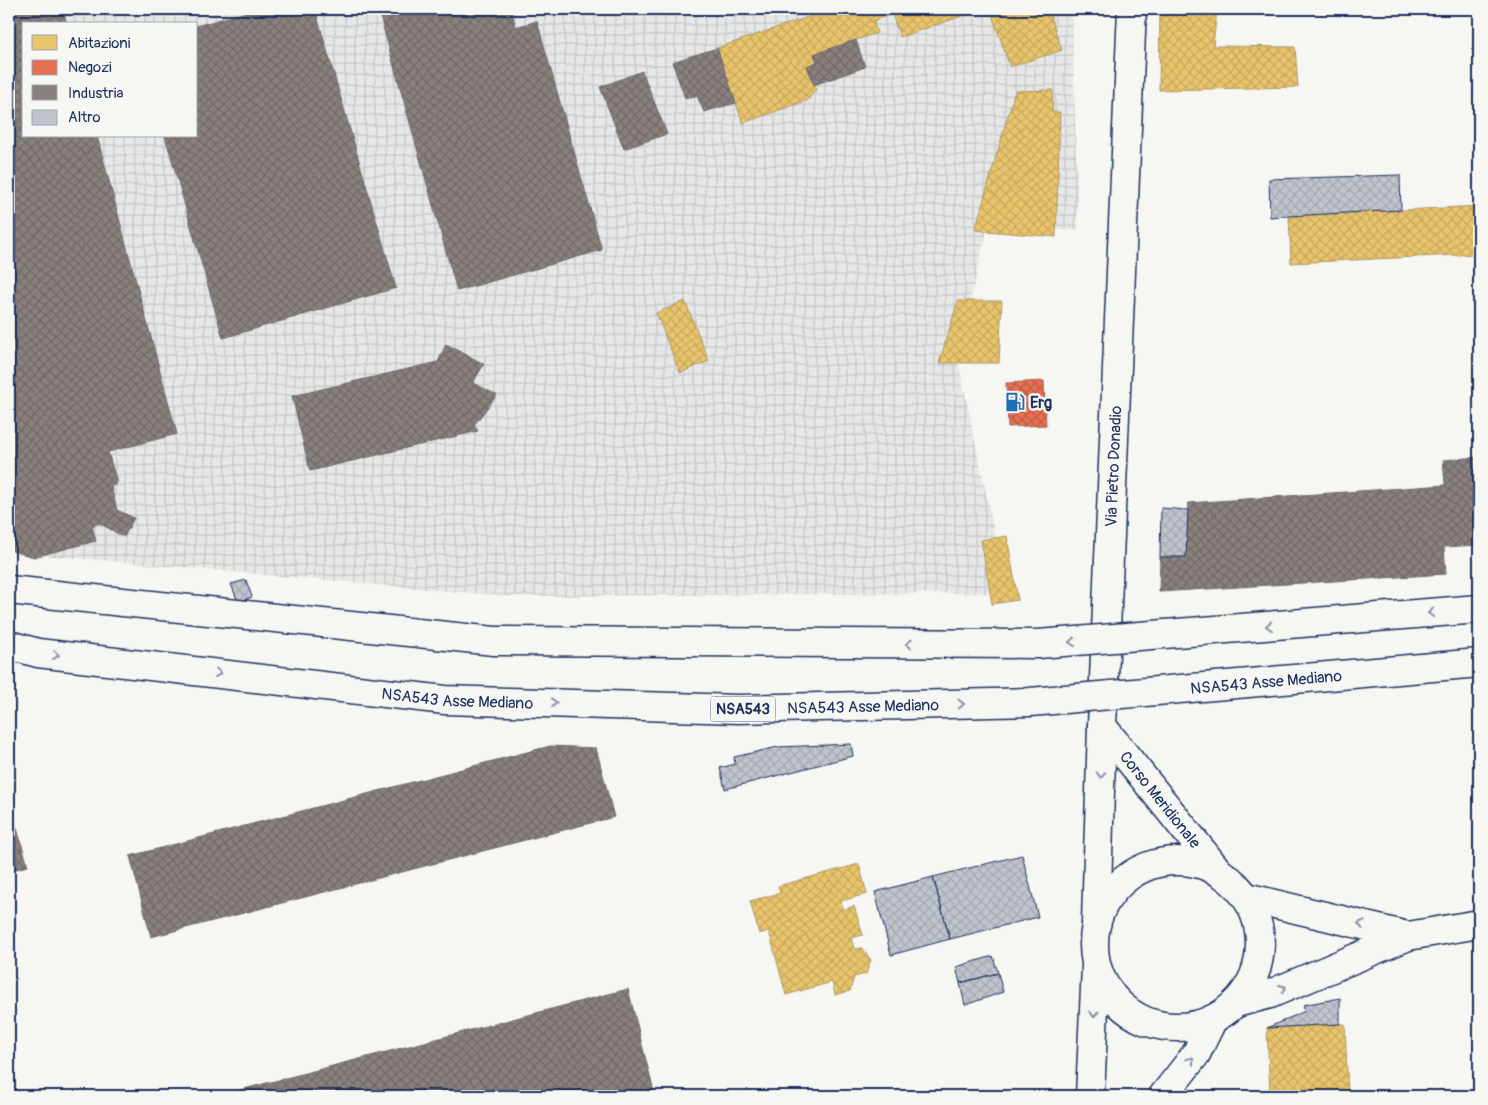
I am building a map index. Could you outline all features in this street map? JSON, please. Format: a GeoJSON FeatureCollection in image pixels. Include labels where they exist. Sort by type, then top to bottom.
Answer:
{"type":"FeatureCollection","features":[{"type":"Feature","properties":{"kind":"main road","name":"Via Pietro Donadio"},"geometry":{"type":"LineString","coordinates":[[1096,922],[1102,726],[1132,9]]}},
{"type":"Feature","properties":{"kind":"main road"},"geometry":{"type":"LineString","coordinates":[[9,590],[494,641],[1038,644],[1479,609]]}},
{"type":"Feature","properties":{"kind":"main road","name":"NSA543 Asse Mediano"},"geometry":{"type":"LineString","coordinates":[[9,645],[38,653],[445,700],[738,709],[1030,702],[1479,663]]}},
{"type":"Feature","properties":{"kind":"main road","name":"Corso Meridionale"},"geometry":{"type":"LineString","coordinates":[[1102,726],[1218,872]]}},
{"type":"Feature","properties":{"kind":"main road","name":"Corso Meridionale"},"geometry":{"type":"LineString","coordinates":[[1169,861],[1195,863],[1218,872],[1234,883],[1246,897],[1255,914],[1260,932],[1260,952],[1256,971],[1248,988],[1236,1003],[1213,1020],[1190,1027],[1165,1027],[1142,1020],[1121,1007],[1106,988],[1096,965],[1093,944],[1096,922],[1106,899],[1123,880],[1145,867],[1169,861]]}},
{"type":"Feature","properties":{"kind":"main road"},"geometry":{"type":"LineString","coordinates":[[1246,897],[1408,936]]}},
{"type":"Feature","properties":{"kind":"main road"},"geometry":{"type":"LineString","coordinates":[[1236,1003],[1270,994],[1408,936],[1479,924]]}},
{"type":"Feature","properties":{"kind":"main road"},"geometry":{"type":"LineString","coordinates":[[1090,1096],[1096,965]]}},
{"type":"Feature","properties":{"kind":"main road","name":"Corso Meridionale"},"geometry":{"type":"LineString","coordinates":[[1163,1096],[1196,1054],[1213,1020]]}},
{"type":"Feature","properties":{"kind":"shaded area"},"geometry":{"type":"Polygon","coordinates":[[[9,9],[1072,9],[1078,230],[987,230],[957,356],[1007,593],[505,596],[9,552],[9,9]]]}},
{"type":"Feature","properties":{"kind":"building: Abitazioni"},"geometry":{"type":"Polygon","coordinates":[[[832,9],[983,9],[900,37],[892,14],[873,21],[877,33],[814,54],[817,62],[807,66],[816,89],[808,100],[743,123],[717,48],[832,9]]]}},
{"type":"Feature","properties":{"kind":"building: Abitazioni"},"geometry":{"type":"Polygon","coordinates":[[[990,9],[1048,9],[1062,50],[1010,67],[990,9]]]}},
{"type":"Feature","properties":{"kind":"building: Abitazioni"},"geometry":{"type":"Polygon","coordinates":[[[1160,9],[1217,9],[1213,46],[1295,47],[1298,87],[1159,90],[1160,9]]]}},
{"type":"Feature","properties":{"kind":"building: Abitazioni"},"geometry":{"type":"Polygon","coordinates":[[[1053,90],[1052,112],[1060,112],[1056,237],[975,230],[1015,91],[1053,90]]]}},
{"type":"Feature","properties":{"kind":"building: Abitazioni"},"geometry":{"type":"Polygon","coordinates":[[[1479,206],[1479,254],[1291,263],[1289,216],[1479,206]]]}},
{"type":"Feature","properties":{"kind":"building: Abitazioni"},"geometry":{"type":"Polygon","coordinates":[[[685,301],[709,361],[680,373],[656,313],[685,301]]]}},
{"type":"Feature","properties":{"kind":"building: Abitazioni"},"geometry":{"type":"Polygon","coordinates":[[[958,301],[1002,301],[999,363],[939,363],[958,301]]]}},
{"type":"Feature","properties":{"kind":"building: Abitazioni"},"geometry":{"type":"Polygon","coordinates":[[[1007,536],[1018,600],[992,604],[981,540],[1007,536]]]}},
{"type":"Feature","properties":{"kind":"building: Abitazioni"},"geometry":{"type":"Polygon","coordinates":[[[859,864],[867,894],[841,901],[843,910],[854,906],[863,935],[851,938],[854,949],[862,948],[871,960],[866,974],[854,977],[850,991],[835,995],[832,982],[786,995],[769,931],[759,934],[750,901],[780,893],[778,886],[859,864]]]}},
{"type":"Feature","properties":{"kind":"building: Abitazioni"},"geometry":{"type":"Polygon","coordinates":[[[1345,1024],[1348,1096],[1270,1096],[1267,1028],[1345,1024]]]}},
{"type":"Feature","properties":{"kind":"building: Negozi"},"geometry":{"type":"Polygon","coordinates":[[[1044,381],[1046,425],[1008,427],[1006,383],[1044,381]]]}},
{"type":"Feature","properties":{"kind":"building: Industria"},"geometry":{"type":"Polygon","coordinates":[[[9,9],[63,9],[66,22],[22,22],[22,138],[98,138],[177,434],[108,452],[117,483],[111,487],[117,510],[134,518],[124,537],[99,523],[92,526],[96,541],[34,557],[12,551],[9,541],[9,9]]]}},
{"type":"Feature","properties":{"kind":"building: Industria"},"geometry":{"type":"Polygon","coordinates":[[[257,9],[315,9],[396,288],[223,338],[166,138],[198,138],[198,25],[257,9]]]}},
{"type":"Feature","properties":{"kind":"building: Industria"},"geometry":{"type":"Polygon","coordinates":[[[378,9],[511,9],[516,27],[537,21],[602,250],[457,291],[378,9]]]}},
{"type":"Feature","properties":{"kind":"building: Industria"},"geometry":{"type":"Polygon","coordinates":[[[856,40],[865,67],[814,85],[807,66],[817,62],[814,54],[856,40]]]}},
{"type":"Feature","properties":{"kind":"building: Industria"},"geometry":{"type":"Polygon","coordinates":[[[717,48],[736,103],[704,112],[697,96],[685,98],[672,62],[717,48]]]}},
{"type":"Feature","properties":{"kind":"building: Industria"},"geometry":{"type":"Polygon","coordinates":[[[642,71],[667,134],[624,149],[600,87],[642,71]]]}},
{"type":"Feature","properties":{"kind":"building: Industria"},"geometry":{"type":"Polygon","coordinates":[[[446,344],[484,364],[473,383],[497,395],[474,425],[478,431],[310,471],[292,396],[438,362],[446,344]]]}},
{"type":"Feature","properties":{"kind":"building: Industria"},"geometry":{"type":"Polygon","coordinates":[[[1479,457],[1479,545],[1444,547],[1446,574],[1159,592],[1160,557],[1186,557],[1188,503],[1445,485],[1443,460],[1479,457]]]}},
{"type":"Feature","properties":{"kind":"building: Industria"},"geometry":{"type":"Polygon","coordinates":[[[550,746],[596,748],[614,817],[151,937],[130,856],[550,746]]]}},
{"type":"Feature","properties":{"kind":"building: Industria"},"geometry":{"type":"Polygon","coordinates":[[[9,801],[28,866],[9,871],[9,801]]]}},
{"type":"Feature","properties":{"kind":"building: Industria"},"geometry":{"type":"Polygon","coordinates":[[[628,989],[655,1096],[217,1096],[628,989]]]}},
{"type":"Feature","properties":{"kind":"building: Altro"},"geometry":{"type":"Polygon","coordinates":[[[1400,175],[1401,210],[1270,217],[1269,179],[1400,175]]]}},
{"type":"Feature","properties":{"kind":"building: Altro"},"geometry":{"type":"Polygon","coordinates":[[[1161,508],[1188,510],[1186,557],[1160,557],[1161,508]]]}},
{"type":"Feature","properties":{"kind":"building: Altro"},"geometry":{"type":"Polygon","coordinates":[[[246,580],[252,597],[238,602],[231,584],[246,580]]]}},
{"type":"Feature","properties":{"kind":"building: Altro"},"geometry":{"type":"Polygon","coordinates":[[[851,744],[853,756],[725,789],[720,768],[735,764],[734,757],[778,747],[851,744]]]}},
{"type":"Feature","properties":{"kind":"building: Altro"},"geometry":{"type":"Polygon","coordinates":[[[1022,855],[1038,917],[950,939],[933,877],[1022,855]]]}},
{"type":"Feature","properties":{"kind":"building: Altro"},"geometry":{"type":"Polygon","coordinates":[[[933,877],[950,939],[891,955],[875,892],[933,877]]]}},
{"type":"Feature","properties":{"kind":"building: Altro"},"geometry":{"type":"Polygon","coordinates":[[[993,956],[998,973],[960,983],[956,967],[993,956]]]}},
{"type":"Feature","properties":{"kind":"building: Altro"},"geometry":{"type":"Polygon","coordinates":[[[998,973],[1003,992],[965,1005],[960,983],[998,973]]]}},
{"type":"Feature","properties":{"kind":"building: Altro"},"geometry":{"type":"Polygon","coordinates":[[[1340,998],[1340,1024],[1267,1028],[1305,1011],[1303,1005],[1340,998]]]}},
{"type":"Feature","properties":{"kind":"building: Altro"},"geometry":{"type":"Polygon","coordinates":[[[911,1091],[913,1096],[891,1096],[911,1091]]]}},
{"type":"Feature","properties":{"kind":"place","name":"Erg"},"geometry":{"type":"Point","coordinates":[1015,402]}}]}
